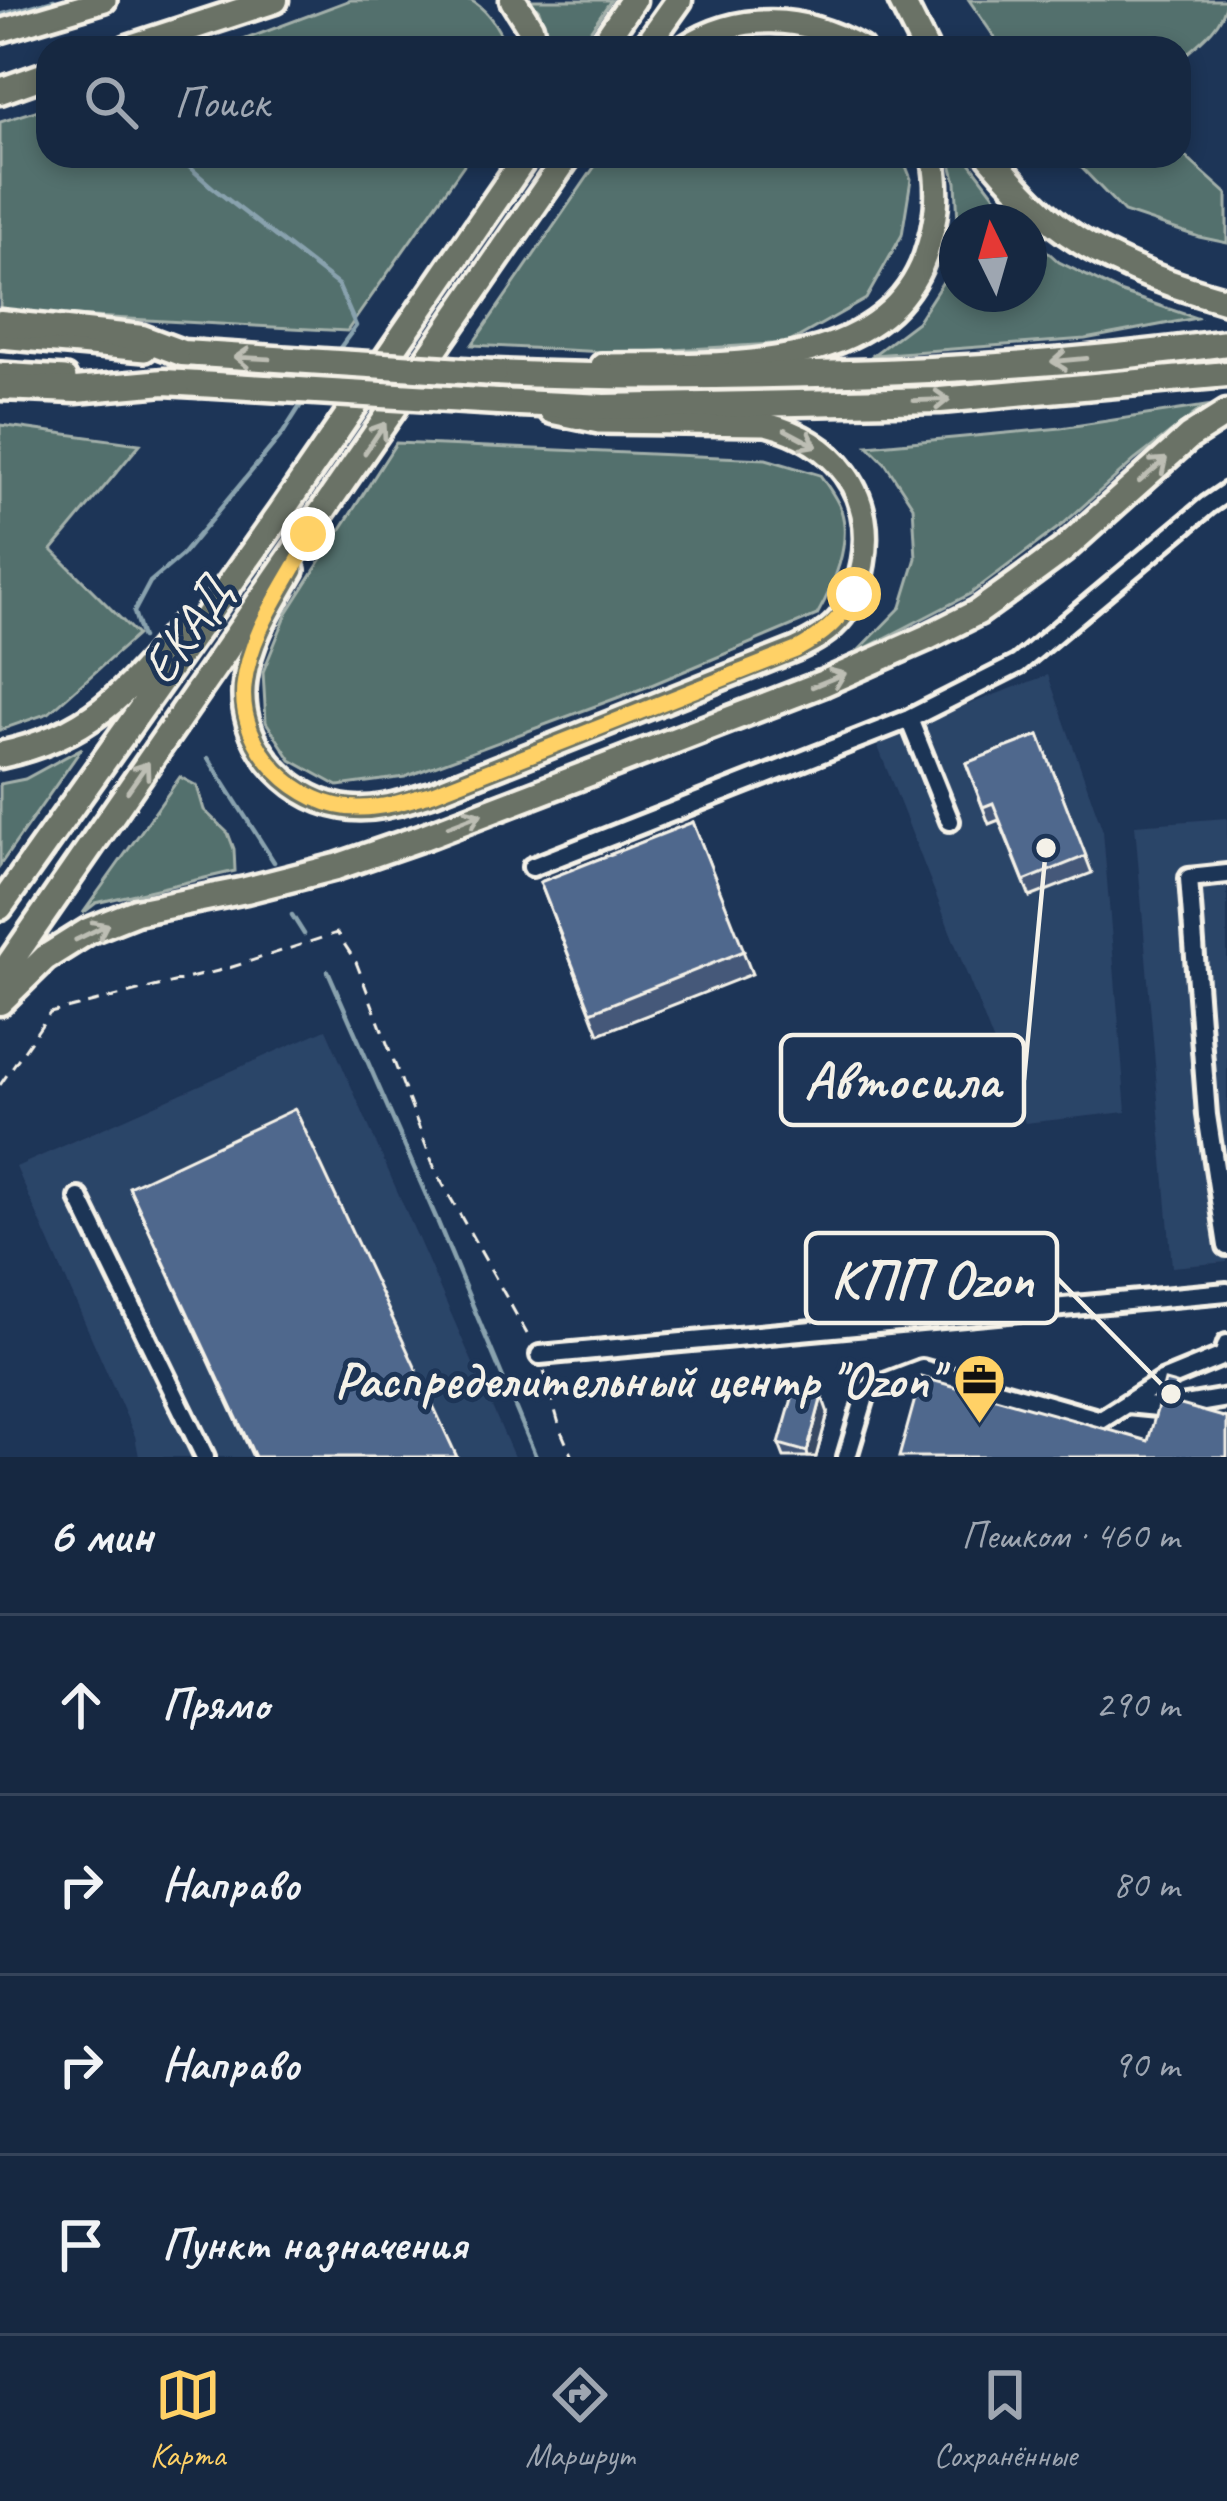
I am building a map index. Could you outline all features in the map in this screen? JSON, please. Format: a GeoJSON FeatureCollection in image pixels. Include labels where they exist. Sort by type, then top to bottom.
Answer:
{"type":"FeatureCollection","features":[{"type":"Feature","properties":{"kind":"highway"},"geometry":{"type":"LineString","coordinates":[[165,36],[275,0]]}},
{"type":"Feature","properties":{"kind":"highway"},"geometry":{"type":"LineString","coordinates":[[513,0],[532,36]]}},
{"type":"Feature","properties":{"kind":"highway"},"geometry":{"type":"LineString","coordinates":[[608,36],[633,0]]}},
{"type":"Feature","properties":{"kind":"highway"},"geometry":{"type":"LineString","coordinates":[[654,36],[679,0]]}},
{"type":"Feature","properties":{"kind":"highway"},"geometry":{"type":"LineString","coordinates":[[901,0],[919,36]]}},
{"type":"Feature","properties":{"kind":"highway"},"geometry":{"type":"LineString","coordinates":[[0,91],[36,78]]}},
{"type":"Feature","properties":{"kind":"highway"},"geometry":{"type":"LineString","coordinates":[[441,278],[501,168]]}},
{"type":"Feature","properties":{"kind":"highway","name":"ЕКАД"},"geometry":{"type":"LineString","coordinates":[[0,907],[518,168]]}},
{"type":"Feature","properties":{"kind":"highway","name":"ЕКАД"},"geometry":{"type":"LineString","coordinates":[[0,977],[560,168]]}},
{"type":"Feature","properties":{"kind":"highway"},"geometry":{"type":"LineString","coordinates":[[1000,168],[1060,228],[1130,268],[1227,301]]}},
{"type":"Feature","properties":{"kind":"highway"},"geometry":{"type":"LineString","coordinates":[[0,322],[142,338],[190,354],[534,375],[723,377],[936,371],[1227,343]]}},
{"type":"Feature","properties":{"kind":"highway"},"geometry":{"type":"LineString","coordinates":[[0,387],[76,389],[164,382],[605,407],[940,400],[1227,374]]}},
{"type":"Feature","properties":{"kind":"highway"},"geometry":{"type":"LineString","coordinates":[[0,1002],[45,958],[88,932],[136,912],[297,878],[358,860],[824,682],[926,638],[978,612],[1033,573],[1189,437],[1227,412]]}},
{"type":"Feature","properties":{"kind":"highway"},"geometry":{"type":"LineString","coordinates":[[0,755],[37,746],[80,727],[124,693],[281,512]]}},
{"type":"Feature","properties":{"kind":"main road"},"geometry":{"type":"LineString","coordinates":[[0,31],[105,0]]}},
{"type":"Feature","properties":{"kind":"main road"},"geometry":{"type":"LineString","coordinates":[[707,36],[723,28],[776,20],[806,24],[834,36]]}},
{"type":"Feature","properties":{"kind":"main road"},"geometry":{"type":"LineString","coordinates":[[534,375],[569,366],[778,358],[830,346],[856,334],[900,303],[923,263],[938,205],[934,168]]}},
{"type":"Feature","properties":{"kind":"main road"},"geometry":{"type":"LineString","coordinates":[[0,338],[190,354]]}},
{"type":"Feature","properties":{"kind":"main road"},"geometry":{"type":"LineString","coordinates":[[0,374],[164,382]]}},
{"type":"Feature","properties":{"kind":"main road"},"geometry":{"type":"LineString","coordinates":[[308,534],[255,641],[243,702],[261,750],[279,775],[310,796],[341,807],[379,807],[433,793],[796,650],[819,638],[842,617],[860,580],[866,549],[861,503],[847,476],[809,439],[766,424],[598,422],[509,403]]}},
{"type":"Feature","properties":{"kind":"street"},"geometry":{"type":"LineString","coordinates":[[532,867],[909,719],[1018,664],[1227,492]]}},
{"type":"Feature","properties":{"kind":"street"},"geometry":{"type":"LineString","coordinates":[[909,719],[950,820]]}},
{"type":"Feature","properties":{"kind":"street"},"geometry":{"type":"LineString","coordinates":[[1227,874],[1189,878],[1207,1115],[1227,1246]]}},
{"type":"Feature","properties":{"kind":"street"},"geometry":{"type":"LineString","coordinates":[[1207,1115],[1227,1113]]}},
{"type":"Feature","properties":{"kind":"street"},"geometry":{"type":"LineString","coordinates":[[79,1198],[205,1457]]}},
{"type":"Feature","properties":{"kind":"street"},"geometry":{"type":"LineString","coordinates":[[540,1355],[1227,1292]]}},
{"type":"Feature","properties":{"kind":"street"},"geometry":{"type":"LineString","coordinates":[[847,1457],[867,1390],[922,1369],[1101,1420],[1162,1381],[1223,1356],[1227,1344]]}},
{"type":"Feature","properties":{"kind":"street"},"geometry":{"type":"LineString","coordinates":[[1126,1404],[1168,1408],[1227,1398]]}},
{"type":"Feature","properties":{"kind":"path"},"geometry":{"type":"LineString","coordinates":[[0,1085],[50,1013],[226,969],[337,933],[356,962],[436,1172],[540,1355],[572,1457]]}},
{"type":"Feature","properties":{"kind":"shaded area"},"geometry":{"type":"Polygon","coordinates":[[[1048,675],[1103,831],[1126,1112],[1025,1123],[875,739],[1048,675]]]}},
{"type":"Feature","properties":{"kind":"shaded area"},"geometry":{"type":"Polygon","coordinates":[[[1227,818],[1227,1262],[1172,1267],[1135,825],[1227,818]]]}},
{"type":"Feature","properties":{"kind":"shaded area"},"geometry":{"type":"Polygon","coordinates":[[[326,1029],[514,1457],[139,1457],[135,1436],[16,1167],[326,1029]]]}},
{"type":"Feature","properties":{"kind":"green space"},"geometry":{"type":"Polygon","coordinates":[[[350,0],[470,0],[492,20],[501,36],[254,36],[350,0]]]}},
{"type":"Feature","properties":{"kind":"green space"},"geometry":{"type":"Polygon","coordinates":[[[529,0],[611,0],[586,36],[548,36],[539,10],[529,0]]]}},
{"type":"Feature","properties":{"kind":"green space"},"geometry":{"type":"Polygon","coordinates":[[[969,0],[1227,0],[1216,26],[1191,50],[1191,36],[994,36],[969,0]]]}},
{"type":"Feature","properties":{"kind":"green space"},"geometry":{"type":"Polygon","coordinates":[[[36,111],[36,168],[462,168],[347,331],[3,312],[0,122],[36,111]]]}},
{"type":"Feature","properties":{"kind":"green space"},"geometry":{"type":"Polygon","coordinates":[[[1191,162],[1227,194],[1227,243],[1199,237],[1124,212],[1082,168],[1191,168],[1191,162]]]}},
{"type":"Feature","properties":{"kind":"green space"},"geometry":{"type":"Polygon","coordinates":[[[594,168],[907,168],[911,179],[902,235],[866,299],[788,343],[623,353],[472,345],[594,168]]]}},
{"type":"Feature","properties":{"kind":"green space"},"geometry":{"type":"Polygon","coordinates":[[[952,168],[974,168],[1001,204],[957,204],[952,168]]]}},
{"type":"Feature","properties":{"kind":"green space"},"geometry":{"type":"Polygon","coordinates":[[[1047,251],[1122,293],[1196,318],[1085,339],[873,355],[917,322],[939,288],[939,312],[1047,312],[1047,251]]]}},
{"type":"Feature","properties":{"kind":"green space"},"geometry":{"type":"Polygon","coordinates":[[[1205,406],[970,594],[856,653],[901,607],[916,558],[913,506],[868,446],[1061,428],[1205,406]]]}},
{"type":"Feature","properties":{"kind":"green space"},"geometry":{"type":"Polygon","coordinates":[[[0,425],[140,444],[52,550],[137,635],[49,713],[0,730],[0,425]]]}},
{"type":"Feature","properties":{"kind":"green space"},"geometry":{"type":"Polygon","coordinates":[[[396,443],[766,459],[820,475],[829,487],[844,523],[839,564],[817,615],[649,686],[405,777],[338,786],[291,760],[266,722],[263,672],[287,613],[396,443]]]}},
{"type":"Feature","properties":{"kind":"green space"},"geometry":{"type":"Polygon","coordinates":[[[82,748],[0,865],[0,784],[25,779],[82,748]]]}},
{"type":"Feature","properties":{"kind":"green space"},"geometry":{"type":"Polygon","coordinates":[[[180,777],[197,786],[204,810],[228,833],[235,871],[96,903],[83,913],[180,777]]]}},
{"type":"Feature","properties":{"kind":"building"},"geometry":{"type":"Polygon","coordinates":[[[1039,735],[1086,856],[1024,881],[993,803],[983,807],[966,763],[1039,735]]]}},
{"type":"Feature","properties":{"kind":"building"},"geometry":{"type":"Polygon","coordinates":[[[693,822],[744,951],[591,1012],[540,882],[693,822]]]}},
{"type":"Feature","properties":{"kind":"building"},"geometry":{"type":"Polygon","coordinates":[[[295,1109],[457,1457],[255,1457],[129,1187],[295,1109]]]}},
{"type":"Feature","properties":{"kind":"building"},"geometry":{"type":"Polygon","coordinates":[[[921,1377],[1148,1441],[1160,1399],[1227,1418],[1227,1457],[899,1457],[921,1377]]]}},
{"type":"Feature","properties":{"kind":"building"},"geometry":{"type":"Polygon","coordinates":[[[1165,1381],[1176,1384],[1172,1396],[1162,1393],[1165,1381]]]}},
{"type":"Feature","properties":{"kind":"building"},"geometry":{"type":"Polygon","coordinates":[[[795,1388],[822,1396],[807,1452],[779,1444],[795,1388]]]}},
{"type":"Feature","properties":{"kind":"waterway"},"geometry":{"type":"LineString","coordinates":[[0,15],[54,0]]}},
{"type":"Feature","properties":{"kind":"waterway"},"geometry":{"type":"LineString","coordinates":[[190,168],[338,285],[356,326],[334,356]]}},
{"type":"Feature","properties":{"kind":"waterway"},"geometry":{"type":"LineString","coordinates":[[142,638],[134,612],[150,582],[182,555],[283,433],[304,400]]}},
{"type":"Feature","properties":{"kind":"waterway"},"geometry":{"type":"LineString","coordinates":[[208,758],[274,862]]}},
{"type":"Feature","properties":{"kind":"waterway"},"geometry":{"type":"LineString","coordinates":[[292,915],[304,934]]}},
{"type":"Feature","properties":{"kind":"waterway"},"geometry":{"type":"LineString","coordinates":[[328,971],[536,1457]]}},
{"type":"Feature","properties":{"kind":"place","name":"Автосила"},"geometry":{"type":"Point","coordinates":[1046,848]}},
{"type":"Feature","properties":{"kind":"place","name":"КПП Ozon"},"geometry":{"type":"Point","coordinates":[1171,1394]}},
{"type":"Feature","properties":{"kind":"place","name":"Распределительный центр \"Ozon\""},"geometry":{"type":"Point","coordinates":[979,1426]}},
{"type":"Feature","properties":{"kind":"route"},"geometry":{"type":"LineString","coordinates":[[308,534],[255,641],[243,702],[261,750],[279,775],[310,796],[341,807],[379,807],[433,793],[796,650],[819,638],[842,617],[854,594]]}}]}
